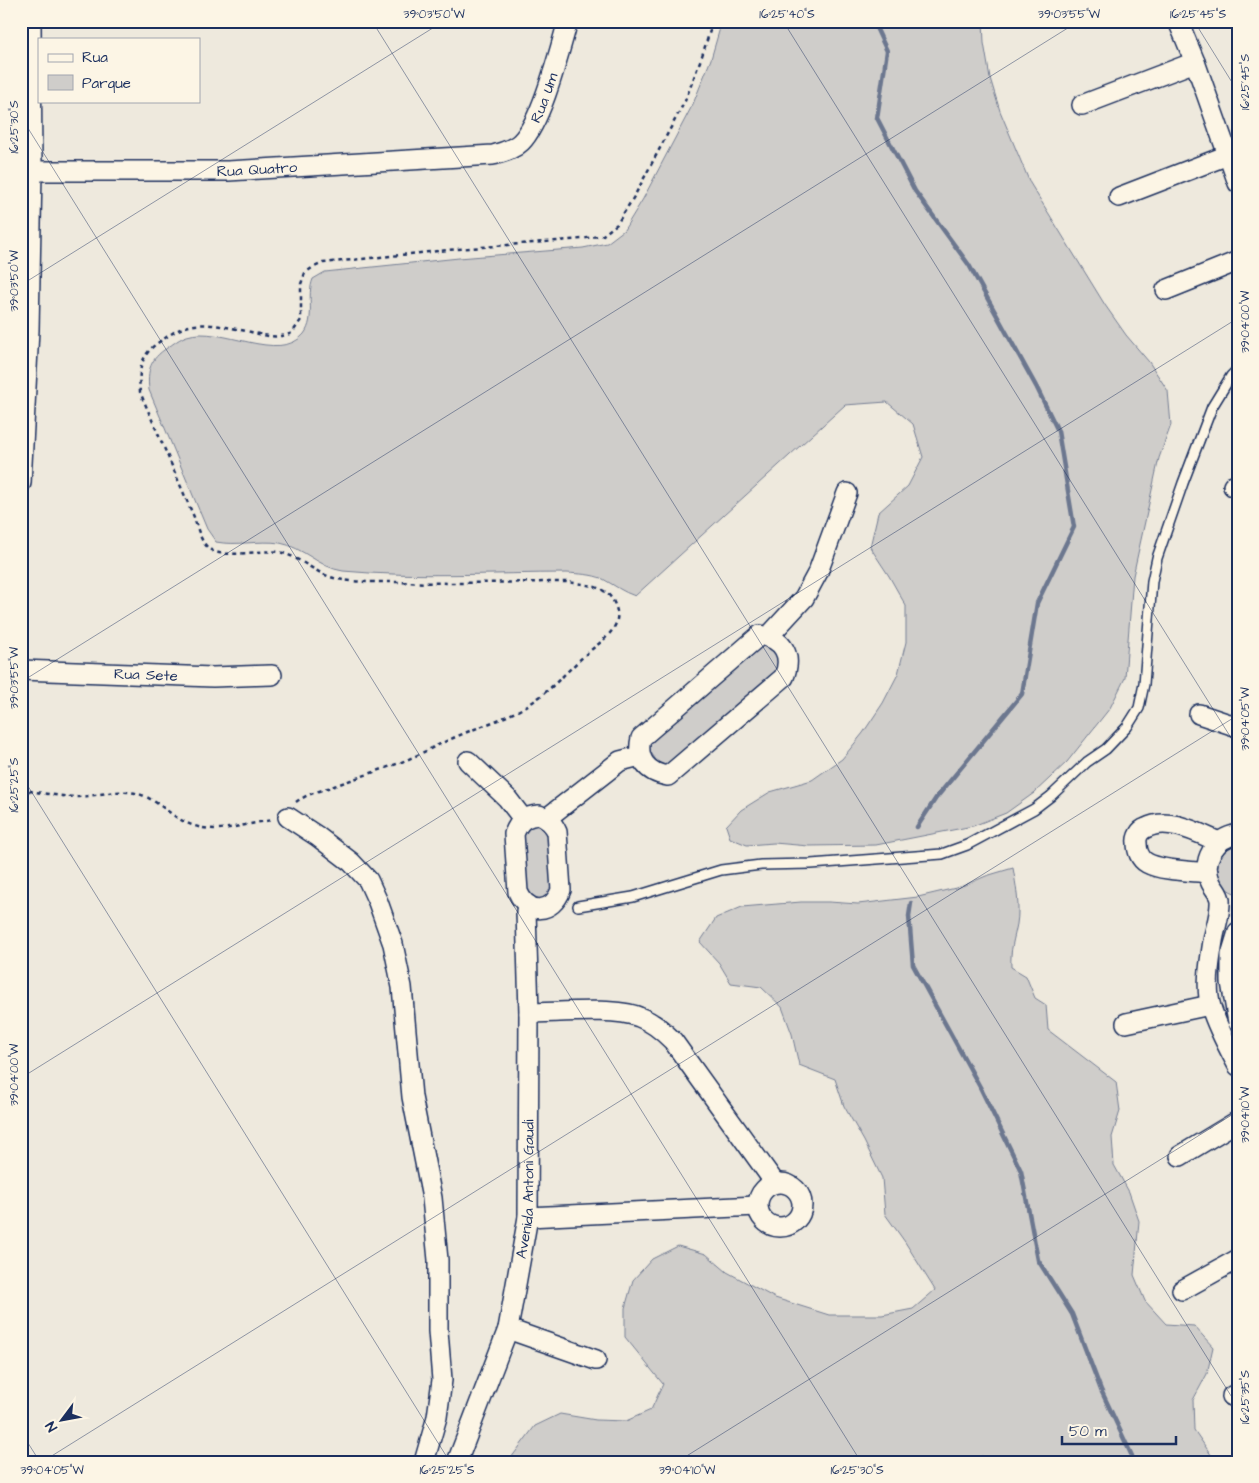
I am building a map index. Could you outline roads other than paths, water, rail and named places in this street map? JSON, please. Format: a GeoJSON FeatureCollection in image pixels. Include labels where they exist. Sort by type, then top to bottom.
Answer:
{"type":"FeatureCollection","features":[{"type":"Feature","properties":{"kind":"street"},"geometry":{"type":"LineString","coordinates":[[21,483],[31,21]]}},
{"type":"Feature","properties":{"kind":"street","name":"Rua Um"},"geometry":{"type":"LineString","coordinates":[[493,154],[512,149],[529,132],[546,93],[568,21]]}},
{"type":"Feature","properties":{"kind":"street"},"geometry":{"type":"LineString","coordinates":[[1178,21],[1195,62],[1238,183]]}},
{"type":"Feature","properties":{"kind":"street"},"geometry":{"type":"LineString","coordinates":[[1082,105],[1195,62]]}},
{"type":"Feature","properties":{"kind":"street","name":"Rua Quatro"},"geometry":{"type":"LineString","coordinates":[[27,171],[228,171],[493,154]]}},
{"type":"Feature","properties":{"kind":"street"},"geometry":{"type":"LineString","coordinates":[[1119,197],[1228,155]]}},
{"type":"Feature","properties":{"kind":"street"},"geometry":{"type":"LineString","coordinates":[[1166,290],[1238,261]]}},
{"type":"Feature","properties":{"kind":"street"},"geometry":{"type":"LineString","coordinates":[[768,637],[804,598],[818,572],[846,493]]}},
{"type":"Feature","properties":{"kind":"street"},"geometry":{"type":"LineString","coordinates":[[760,635],[776,640],[782,646],[788,661],[784,678],[668,776],[650,771],[640,756],[641,738],[760,635]]}},
{"type":"Feature","properties":{"kind":"street","name":"Rua Sete"},"geometry":{"type":"LineString","coordinates":[[21,670],[213,677],[272,675]]}},
{"type":"Feature","properties":{"kind":"street"},"geometry":{"type":"LineString","coordinates":[[1199,714],[1238,727]]}},
{"type":"Feature","properties":{"kind":"street"},"geometry":{"type":"LineString","coordinates":[[547,818],[620,761],[640,756]]}},
{"type":"Feature","properties":{"kind":"street"},"geometry":{"type":"LineString","coordinates":[[468,761],[507,798],[523,819]]}},
{"type":"Feature","properties":{"kind":"street"},"geometry":{"type":"LineString","coordinates":[[539,815],[547,818],[557,832],[561,890],[558,898],[552,904],[544,908],[536,908],[522,900],[518,892],[514,834],[517,826],[523,819],[539,815]]}},
{"type":"Feature","properties":{"kind":"street"},"geometry":{"type":"LineString","coordinates":[[288,817],[351,862],[368,880],[378,902],[394,952],[402,987],[412,1097],[432,1198],[438,1260],[438,1331],[442,1380],[437,1417],[424,1462]]}},
{"type":"Feature","properties":{"kind":"street"},"geometry":{"type":"LineString","coordinates":[[1208,872],[1175,870],[1146,863],[1138,852],[1137,839],[1146,827],[1166,824],[1184,828],[1219,842]]}},
{"type":"Feature","properties":{"kind":"street"},"geometry":{"type":"LineString","coordinates":[[1238,834],[1229,836],[1219,842],[1212,850],[1208,861],[1208,872],[1220,900],[1213,940],[1210,1005],[1238,1066]]}},
{"type":"Feature","properties":{"kind":"street","name":"Avenida Antoni Gaudi"},"geometry":{"type":"LineString","coordinates":[[457,1462],[508,1329],[528,1217],[529,1013],[526,911],[528,905]]}},
{"type":"Feature","properties":{"kind":"street"},"geometry":{"type":"LineString","coordinates":[[1238,932],[1231,955],[1231,982],[1238,1022]]}},
{"type":"Feature","properties":{"kind":"street"},"geometry":{"type":"LineString","coordinates":[[1126,1024],[1210,1005]]}},
{"type":"Feature","properties":{"kind":"street"},"geometry":{"type":"LineString","coordinates":[[529,1013],[615,1012],[637,1016],[657,1026],[674,1041],[775,1182]]}},
{"type":"Feature","properties":{"kind":"street"},"geometry":{"type":"LineString","coordinates":[[1180,1156],[1238,1121]]}},
{"type":"Feature","properties":{"kind":"street"},"geometry":{"type":"LineString","coordinates":[[775,1182],[783,1182],[796,1189],[802,1204],[798,1218],[785,1227],[777,1227],[763,1220],[757,1206],[758,1198],[762,1191],[775,1182]]}},
{"type":"Feature","properties":{"kind":"street"},"geometry":{"type":"LineString","coordinates":[[528,1217],[757,1206]]}},
{"type":"Feature","properties":{"kind":"street"},"geometry":{"type":"LineString","coordinates":[[1182,1290],[1238,1259]]}},
{"type":"Feature","properties":{"kind":"street"},"geometry":{"type":"LineString","coordinates":[[508,1329],[596,1360]]}},
{"type":"Feature","properties":{"kind":"lane"},"geometry":{"type":"LineString","coordinates":[[578,906],[633,897],[721,870],[761,865],[811,864],[942,854],[966,845],[1026,814],[1051,796],[1087,762],[1106,749],[1127,727],[1138,708],[1144,684],[1152,581],[1157,558],[1212,407],[1231,376],[1238,369]]}},
{"type":"Feature","properties":{"kind":"waterway"},"geometry":{"type":"LineString","coordinates":[[873,21],[887,51],[877,118],[915,191],[969,265],[1037,388],[1058,431],[1074,527],[1037,603],[1022,694],[936,798],[917,827]]}},
{"type":"Feature","properties":{"kind":"waterway"},"geometry":{"type":"LineString","coordinates":[[911,903],[909,916],[913,965],[980,1087],[1021,1171],[1038,1260],[1072,1314],[1101,1390],[1132,1456],[1133,1462]]}}]}
